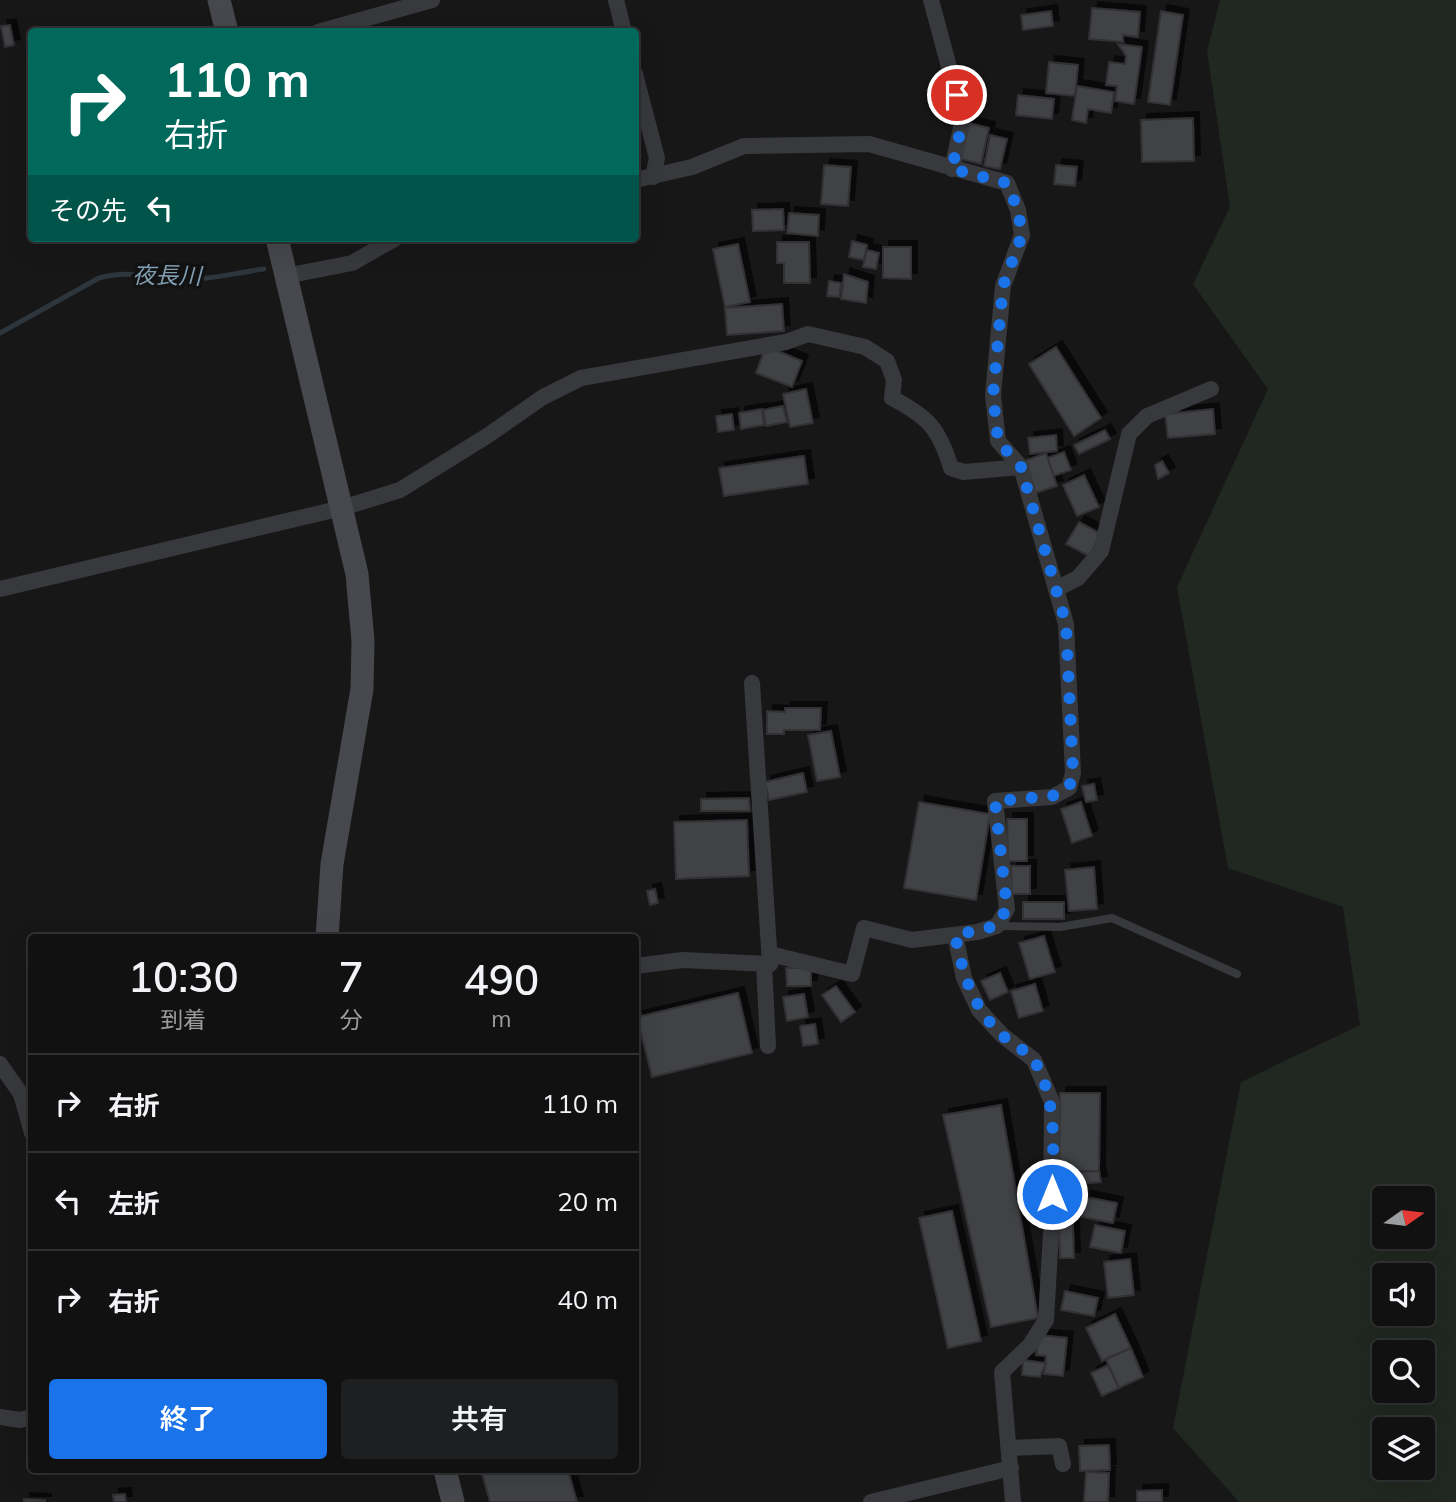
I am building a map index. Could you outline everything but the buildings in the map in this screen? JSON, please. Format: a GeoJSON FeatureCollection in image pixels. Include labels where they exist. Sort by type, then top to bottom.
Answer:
{"type":"FeatureCollection","features":[{"type":"Feature","properties":{"kind":"street"},"geometry":{"type":"LineString","coordinates":[[219,0],[226,28]]}},
{"type":"Feature","properties":{"kind":"street"},"geometry":{"type":"LineString","coordinates":[[332,28],[432,0]]}},
{"type":"Feature","properties":{"kind":"street"},"geometry":{"type":"LineString","coordinates":[[616,0],[623,28]]}},
{"type":"Feature","properties":{"kind":"street"},"geometry":{"type":"LineString","coordinates":[[931,0],[963,118],[952,169]]}},
{"type":"Feature","properties":{"kind":"street"},"geometry":{"type":"LineString","coordinates":[[639,89],[657,158],[653,177]]}},
{"type":"Feature","properties":{"kind":"street"},"geometry":{"type":"LineString","coordinates":[[639,179],[692,167],[744,146],[869,144],[1007,183],[1018,210],[1022,235],[1003,286],[993,395],[998,441],[1021,467],[1068,635],[1073,773],[1069,788],[1052,796],[995,801],[1007,908],[997,926],[912,940],[864,928],[852,974],[774,955],[767,964]]}},
{"type":"Feature","properties":{"kind":"street"},"geometry":{"type":"LineString","coordinates":[[278,242],[357,575],[363,641],[362,689],[332,864],[327,934]]}},
{"type":"Feature","properties":{"kind":"street"},"geometry":{"type":"LineString","coordinates":[[286,276],[352,263],[389,242]]}},
{"type":"Feature","properties":{"kind":"street"},"geometry":{"type":"LineString","coordinates":[[0,589],[342,508],[400,490],[543,397],[582,378],[786,342],[808,334],[865,347],[887,360],[894,380],[892,398],[921,413],[942,438],[951,468],[964,472],[1021,467]]}},
{"type":"Feature","properties":{"kind":"street"},"geometry":{"type":"LineString","coordinates":[[1056,589],[1078,578],[1101,551],[1129,434],[1147,416],[1211,389]]}},
{"type":"Feature","properties":{"kind":"street"},"geometry":{"type":"LineString","coordinates":[[752,683],[767,964],[768,1046]]}},
{"type":"Feature","properties":{"kind":"street"},"geometry":{"type":"LineString","coordinates":[[955,935],[964,978],[979,1010],[1002,1035],[1034,1060],[1052,1102],[1051,1233],[1046,1320],[1030,1345],[1002,1372],[1013,1502]]}},
{"type":"Feature","properties":{"kind":"street"},"geometry":{"type":"LineString","coordinates":[[639,966],[683,960],[767,964]]}},
{"type":"Feature","properties":{"kind":"street"},"geometry":{"type":"LineString","coordinates":[[0,1064],[21,1094],[28,1119]]}},
{"type":"Feature","properties":{"kind":"street"},"geometry":{"type":"LineString","coordinates":[[0,1417],[20,1420],[28,1418]]}},
{"type":"Feature","properties":{"kind":"street"},"geometry":{"type":"LineString","coordinates":[[1009,1448],[1059,1446],[1063,1464]]}},
{"type":"Feature","properties":{"kind":"street"},"geometry":{"type":"LineString","coordinates":[[871,1502],[1011,1468]]}},
{"type":"Feature","properties":{"kind":"street"},"geometry":{"type":"LineString","coordinates":[[446,1473],[453,1502]]}},
{"type":"Feature","properties":{"kind":"lane"},"geometry":{"type":"LineString","coordinates":[[997,926],[1060,927],[1112,918],[1237,974]]}},
{"type":"Feature","properties":{"kind":"shaded area"},"geometry":{"type":"Polygon","coordinates":[[[1220,0],[1456,0],[1456,1502],[1239,1502],[1173,1428],[1241,1082],[1360,1025],[1343,907],[1228,868],[1177,587],[1268,389],[1193,284],[1230,207],[1207,51],[1220,0]]]}},
{"type":"Feature","properties":{"kind":"waterway","name":"夜長川"},"geometry":{"type":"LineString","coordinates":[[0,333],[99,278],[110,275],[196,279],[264,269]]}},
{"type":"Feature","properties":{"kind":"route"},"geometry":{"type":"LineString","coordinates":[[957,95],[963,118],[952,169],[1007,183],[1018,210],[1022,235],[1003,286],[997,326],[993,395],[998,441],[1021,467],[1066,624],[1071,681],[1073,773],[1069,788],[1052,796],[995,801],[1007,908],[997,926],[955,935],[964,978],[979,1010],[1002,1035],[1034,1060],[1052,1102],[1052,1194]]}}]}
